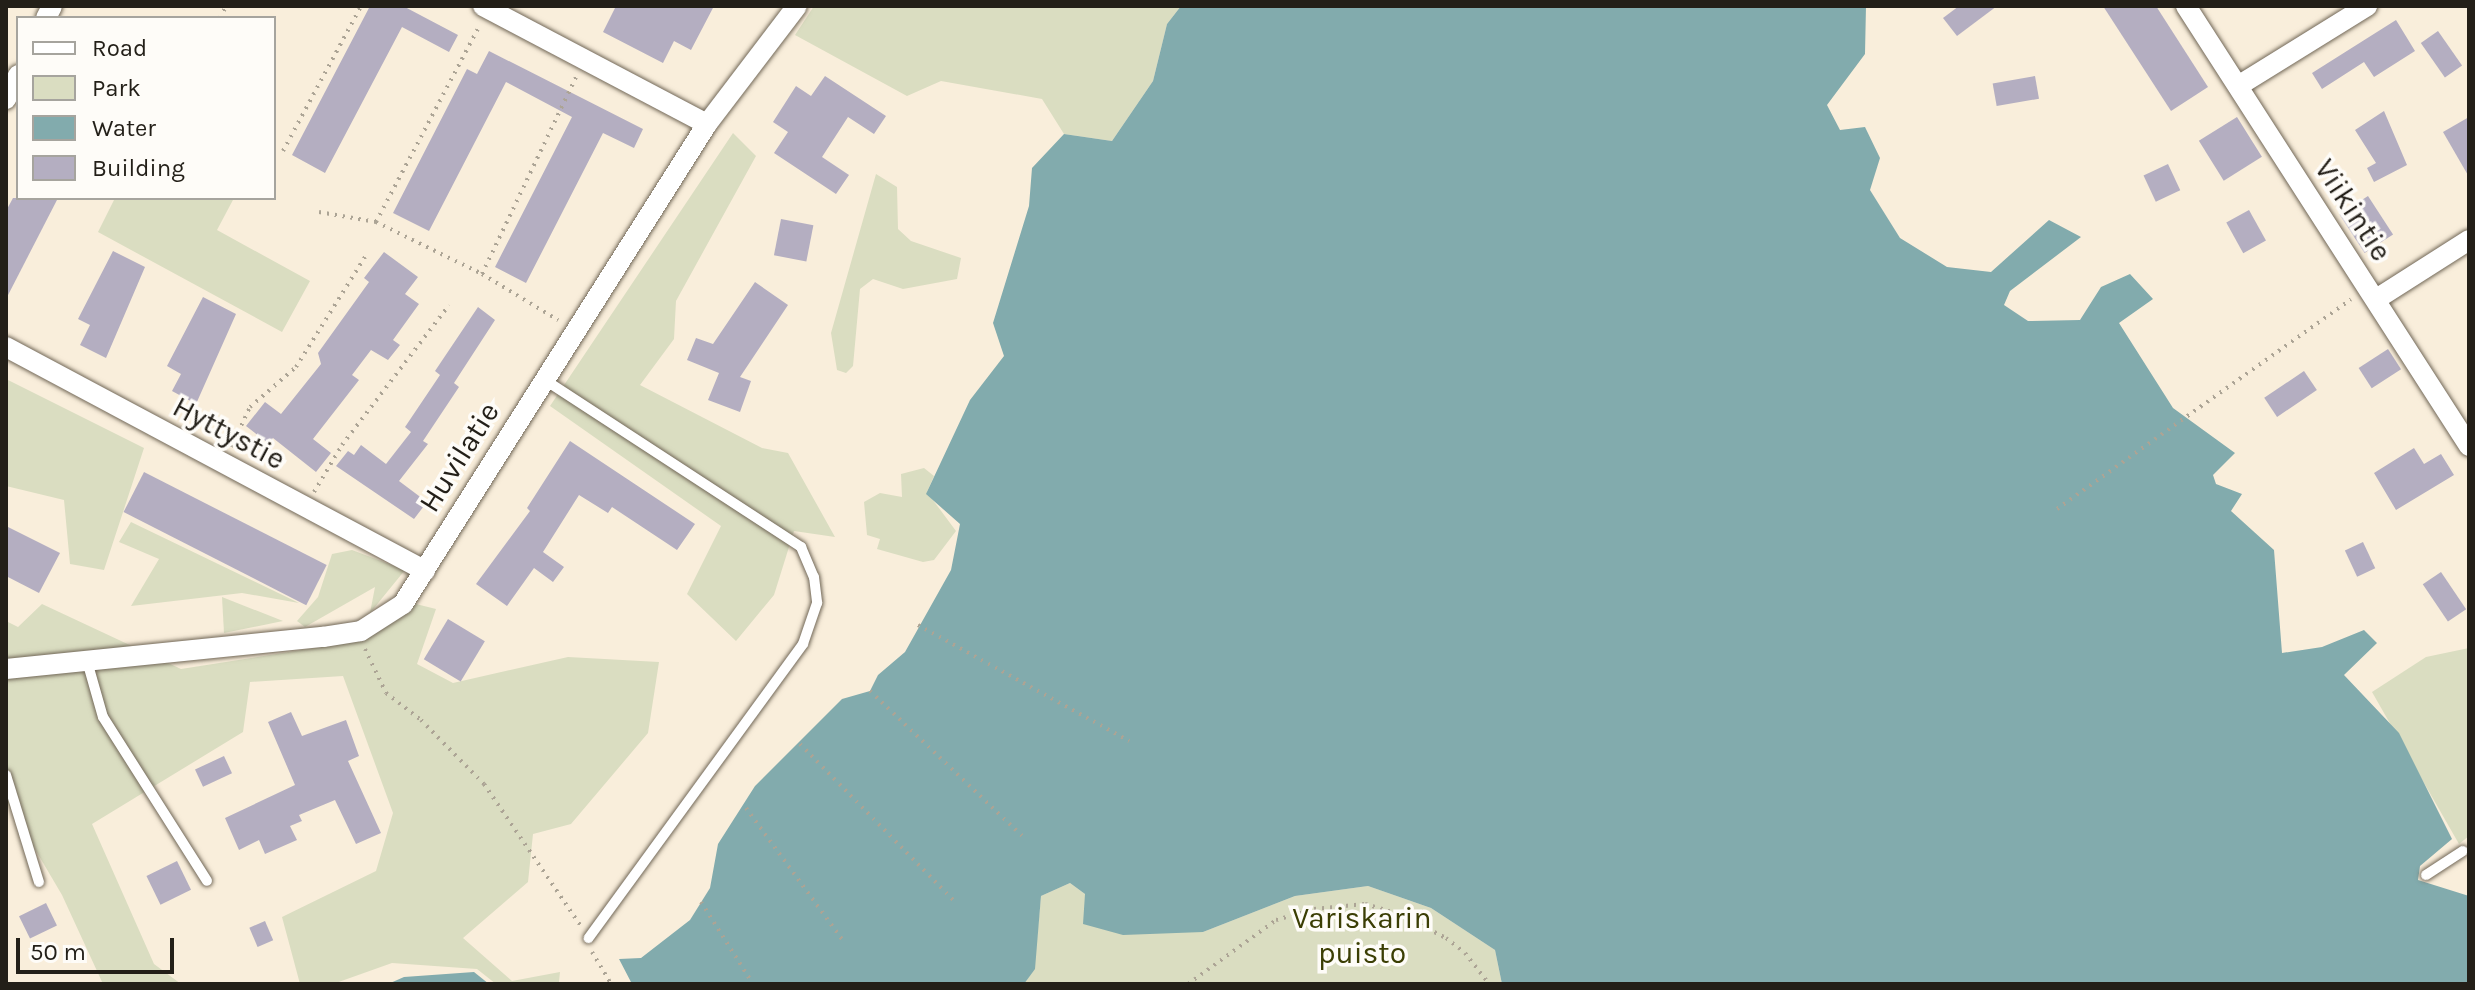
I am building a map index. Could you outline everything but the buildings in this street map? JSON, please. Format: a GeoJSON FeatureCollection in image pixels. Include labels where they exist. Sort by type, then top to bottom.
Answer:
{"type":"FeatureCollection","features":[{"type":"Feature","properties":{"kind":"street","name":"Huvilatie"},"geometry":{"type":"LineString","coordinates":[[6,669],[361,631],[403,604],[574,329],[707,124],[797,6]]}},
{"type":"Feature","properties":{"kind":"street","name":"Viikintie"},"geometry":{"type":"LineString","coordinates":[[2186,6],[2469,446]]}},
{"type":"Feature","properties":{"kind":"street"},"geometry":{"type":"LineString","coordinates":[[2238,86],[2367,6]]}},
{"type":"Feature","properties":{"kind":"street"},"geometry":{"type":"LineString","coordinates":[[486,7],[707,124]]}},
{"type":"Feature","properties":{"kind":"street"},"geometry":{"type":"LineString","coordinates":[[6,99],[16,79]]}},
{"type":"Feature","properties":{"kind":"street"},"geometry":{"type":"LineString","coordinates":[[2373,293],[2469,240]]}},
{"type":"Feature","properties":{"kind":"street","name":"Hyttystie"},"geometry":{"type":"LineString","coordinates":[[6,347],[425,571]]}},
{"type":"Feature","properties":{"kind":"lane"},"geometry":{"type":"LineString","coordinates":[[543,378],[801,547],[814,577],[817,603],[803,644],[589,938]]}},
{"type":"Feature","properties":{"kind":"lane"},"geometry":{"type":"LineString","coordinates":[[87,659],[103,717],[207,881]]}},
{"type":"Feature","properties":{"kind":"lane"},"geometry":{"type":"LineString","coordinates":[[6,775],[39,882]]}},
{"type":"Feature","properties":{"kind":"lane"},"geometry":{"type":"LineString","coordinates":[[2426,875],[2463,851]]}},
{"type":"Feature","properties":{"kind":"path"},"geometry":{"type":"LineString","coordinates":[[283,151],[361,6]]}},
{"type":"Feature","properties":{"kind":"path"},"geometry":{"type":"LineString","coordinates":[[376,222],[486,7]]}},
{"type":"Feature","properties":{"kind":"path"},"geometry":{"type":"LineString","coordinates":[[482,274],[585,58]]}},
{"type":"Feature","properties":{"kind":"path"},"geometry":{"type":"LineString","coordinates":[[319,212],[376,222],[482,274],[574,329]]}},
{"type":"Feature","properties":{"kind":"path"},"geometry":{"type":"LineString","coordinates":[[223,464],[250,407],[296,367],[365,257]]}},
{"type":"Feature","properties":{"kind":"path"},"geometry":{"type":"LineString","coordinates":[[2057,509],[2182,420],[2373,293]]}},
{"type":"Feature","properties":{"kind":"path"},"geometry":{"type":"LineString","coordinates":[[305,508],[342,445],[449,305]]}},
{"type":"Feature","properties":{"kind":"path"},"geometry":{"type":"LineString","coordinates":[[918,625],[1129,741]]}},
{"type":"Feature","properties":{"kind":"path"},"geometry":{"type":"LineString","coordinates":[[361,631],[368,660],[386,693],[421,720],[484,784],[589,938],[593,957],[611,984]]}},
{"type":"Feature","properties":{"kind":"path"},"geometry":{"type":"LineString","coordinates":[[870,691],[1022,836]]}},
{"type":"Feature","properties":{"kind":"path"},"geometry":{"type":"LineString","coordinates":[[800,744],[956,903]]}},
{"type":"Feature","properties":{"kind":"path"},"geometry":{"type":"LineString","coordinates":[[746,808],[844,942]]}},
{"type":"Feature","properties":{"kind":"path"},"geometry":{"type":"LineString","coordinates":[[701,902],[753,984]]}},
{"type":"Feature","properties":{"kind":"path"},"geometry":{"type":"LineString","coordinates":[[1188,984],[1276,920],[1314,909],[1365,904],[1399,914],[1446,938],[1465,953],[1489,984]]}},
{"type":"Feature","properties":{"kind":"green space"},"geometry":{"type":"Polygon","coordinates":[[[814,6],[1181,6],[1167,24],[1153,81],[1112,141],[1064,134],[1042,99],[941,81],[907,96],[795,35],[814,6]]]}},
{"type":"Feature","properties":{"kind":"green space"},"geometry":{"type":"Polygon","coordinates":[[[733,133],[756,156],[676,301],[674,339],[640,385],[762,448],[788,453],[835,537],[794,531],[774,595],[736,641],[687,594],[721,526],[550,406],[733,133]]]}},
{"type":"Feature","properties":{"kind":"green space"},"geometry":{"type":"Polygon","coordinates":[[[876,174],[897,187],[898,229],[911,241],[961,258],[957,279],[903,289],[873,279],[860,289],[853,366],[846,373],[837,370],[831,333],[876,174]]]}},
{"type":"Feature","properties":{"kind":"green space"},"geometry":{"type":"Polygon","coordinates":[[[114,200],[233,200],[217,230],[310,281],[282,332],[98,232],[114,200]]]}},
{"type":"Feature","properties":{"kind":"green space"},"geometry":{"type":"Polygon","coordinates":[[[6,379],[144,448],[104,570],[70,564],[64,500],[6,486],[6,379]]]}},
{"type":"Feature","properties":{"kind":"green space"},"geometry":{"type":"Polygon","coordinates":[[[924,468],[934,476],[927,492],[956,531],[934,560],[923,562],[877,549],[880,539],[867,535],[864,502],[880,493],[902,497],[901,474],[924,468]]]}},
{"type":"Feature","properties":{"kind":"green space"},"geometry":{"type":"Polygon","coordinates":[[[131,522],[299,603],[242,593],[131,606],[159,559],[119,542],[131,522]]]}},
{"type":"Feature","properties":{"kind":"green space"},"geometry":{"type":"Polygon","coordinates":[[[352,550],[405,570],[370,613],[375,587],[305,627],[297,621],[318,597],[332,554],[352,550]]]}},
{"type":"Feature","properties":{"kind":"green space"},"geometry":{"type":"Polygon","coordinates":[[[222,597],[283,621],[224,633],[222,597]]]}},
{"type":"Feature","properties":{"kind":"green space"},"geometry":{"type":"Polygon","coordinates":[[[412,603],[436,609],[417,664],[453,683],[568,657],[659,662],[648,733],[571,824],[533,834],[528,882],[463,938],[512,981],[560,972],[559,982],[496,984],[477,969],[392,963],[333,984],[300,984],[282,917],[376,871],[393,813],[343,676],[250,682],[243,732],[92,824],[154,964],[181,984],[103,984],[62,895],[6,800],[6,621],[18,627],[42,604],[181,669],[365,640],[412,603]]]}},
{"type":"Feature","properties":{"kind":"green space"},"geometry":{"type":"Polygon","coordinates":[[[2469,648],[2469,836],[2459,844],[2372,692],[2426,657],[2469,648]]]}},
{"type":"Feature","properties":{"kind":"green space","name":"Variskarin puisto"},"geometry":{"type":"Polygon","coordinates":[[[1070,883],[1085,894],[1203,932],[1295,896],[1368,886],[1431,908],[1495,950],[1502,984],[1024,984],[1034,969],[1041,896],[1070,883]]]}},
{"type":"Feature","properties":{"kind":"water"},"geometry":{"type":"Polygon","coordinates":[[[1181,6],[1866,6],[1865,54],[1827,105],[1840,130],[1865,127],[1880,158],[1870,190],[1900,238],[1947,267],[1991,272],[2049,220],[2081,237],[2010,291],[2004,305],[2028,321],[2080,320],[2101,287],[2130,274],[2153,299],[2119,323],[2173,408],[2235,453],[2213,475],[2216,484],[2242,494],[2231,511],[2274,550],[2282,653],[2322,647],[2364,630],[2377,643],[2344,675],[2399,733],[2452,839],[2420,866],[2418,880],[2469,896],[2469,984],[1502,984],[1495,950],[1431,908],[1368,886],[1295,896],[1203,932],[1123,935],[1083,924],[1085,894],[1070,883],[1041,896],[1035,969],[1024,984],[632,984],[619,959],[641,958],[690,920],[710,888],[718,844],[755,786],[842,699],[870,691],[878,675],[905,652],[951,570],[960,524],[926,494],[970,400],[1004,356],[993,323],[1029,206],[1032,168],[1064,134],[1112,141],[1153,81],[1167,24],[1181,6]]]}},
{"type":"Feature","properties":{"kind":"water"},"geometry":{"type":"Polygon","coordinates":[[[474,972],[489,984],[388,984],[404,977],[474,972]]]}}]}
